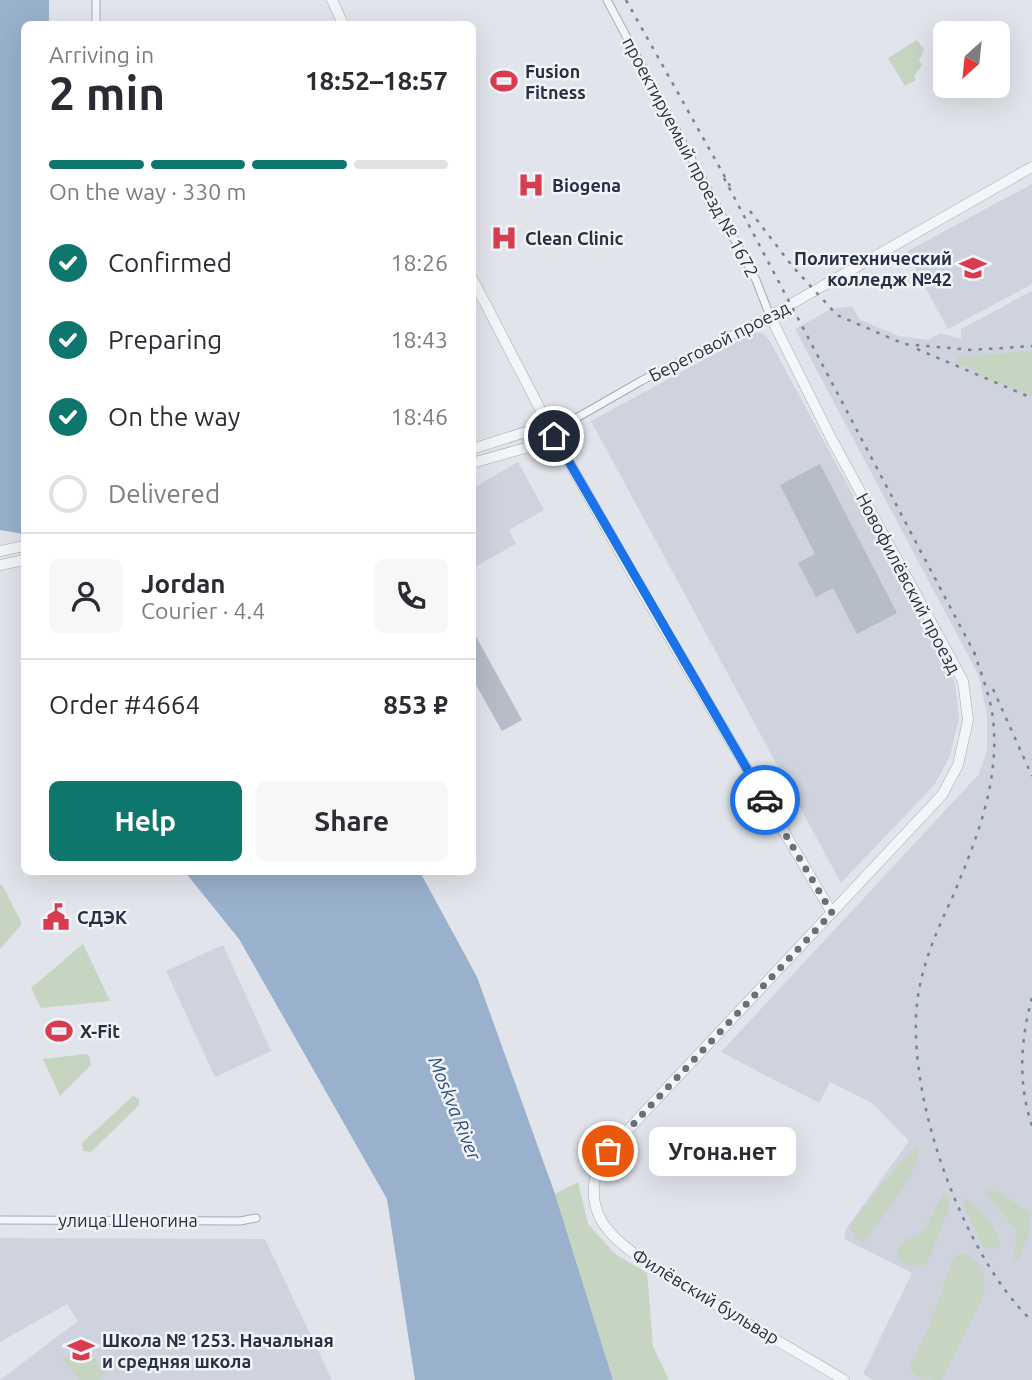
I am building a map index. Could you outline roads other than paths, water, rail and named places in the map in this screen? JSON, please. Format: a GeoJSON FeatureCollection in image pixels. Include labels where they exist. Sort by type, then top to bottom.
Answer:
{"type":"FeatureCollection","features":[{"type":"Feature","properties":{"kind":"street"},"geometry":{"type":"LineString","coordinates":[[96,0],[96,21]]}},
{"type":"Feature","properties":{"kind":"street"},"geometry":{"type":"LineString","coordinates":[[332,0],[342,21]]}},
{"type":"Feature","properties":{"kind":"street","name":"проектируемый проезд № 1672"},"geometry":{"type":"LineString","coordinates":[[607,0],[756,279],[770,316]]}},
{"type":"Feature","properties":{"kind":"street","name":"Береговой проезд"},"geometry":{"type":"LineString","coordinates":[[551,431],[657,372],[770,316],[1032,167]]}},
{"type":"Feature","properties":{"kind":"street"},"geometry":{"type":"LineString","coordinates":[[476,286],[551,431],[832,913]]}},
{"type":"Feature","properties":{"kind":"street","name":"Новофилёвский проезд"},"geometry":{"type":"LineString","coordinates":[[592,1190],[595,1170],[608,1151],[942,795],[958,765],[968,720],[963,681],[831,438],[770,316]]}},
{"type":"Feature","properties":{"kind":"street"},"geometry":{"type":"LineString","coordinates":[[476,448],[551,431]]}},
{"type":"Feature","properties":{"kind":"street"},"geometry":{"type":"LineString","coordinates":[[476,462],[529,447],[551,431]]}},
{"type":"Feature","properties":{"kind":"street"},"geometry":{"type":"LineString","coordinates":[[0,551],[21,547]]}},
{"type":"Feature","properties":{"kind":"street"},"geometry":{"type":"LineString","coordinates":[[0,565],[21,562]]}},
{"type":"Feature","properties":{"kind":"street","name":"Филёвский бульвар"},"geometry":{"type":"LineString","coordinates":[[592,1190],[606,1228],[627,1248],[714,1304],[844,1380]]}},
{"type":"Feature","properties":{"kind":"street","name":"улица Шеногина"},"geometry":{"type":"LineString","coordinates":[[0,1220],[240,1221],[256,1218]]}},
{"type":"Feature","properties":{"kind":"water"},"geometry":{"type":"Polygon","coordinates":[[[0,0],[49,0],[49,21],[21,21],[21,534],[0,530],[0,0]]]}},
{"type":"Feature","properties":{"kind":"water","name":"Moskva River"},"geometry":{"type":"Polygon","coordinates":[[[187,875],[422,875],[477,977],[555,1194],[613,1380],[415,1380],[387,1199],[239,939],[187,875]]]}},
{"type":"Feature","properties":{"kind":"railway"},"geometry":{"type":"LineString","coordinates":[[626,0],[730,186]]}},
{"type":"Feature","properties":{"kind":"railway"},"geometry":{"type":"LineString","coordinates":[[724,178],[977,658]]}},
{"type":"Feature","properties":{"kind":"railway"},"geometry":{"type":"LineString","coordinates":[[750,211],[793,267],[837,315],[904,344],[972,350],[1032,346]]}},
{"type":"Feature","properties":{"kind":"railway"},"geometry":{"type":"LineString","coordinates":[[917,349],[1032,398]]}},
{"type":"Feature","properties":{"kind":"railway"},"geometry":{"type":"LineString","coordinates":[[974,652],[992,710],[993,765],[978,831],[933,942],[919,990],[916,1029],[919,1073],[928,1120],[942,1167],[961,1213],[982,1255],[1006,1292],[1032,1321]]}},
{"type":"Feature","properties":{"kind":"railway"},"geometry":{"type":"LineString","coordinates":[[993,689],[1032,776]]}},
{"type":"Feature","properties":{"kind":"railway"},"geometry":{"type":"LineString","coordinates":[[1032,998],[1022,1062],[1024,1094],[1032,1126]]}},
{"type":"Feature","properties":{"kind":"place","name":"Fusion Fitness"},"geometry":{"type":"Point","coordinates":[504,81]}},
{"type":"Feature","properties":{"kind":"place","name":"Biogena"},"geometry":{"type":"Point","coordinates":[531,185]}},
{"type":"Feature","properties":{"kind":"place","name":"Clean Clinic"},"geometry":{"type":"Point","coordinates":[504,238]}},
{"type":"Feature","properties":{"kind":"place","name":"Политехнический колледж №42"},"geometry":{"type":"Point","coordinates":[973,268]}},
{"type":"Feature","properties":{"kind":"place","name":"СДЭК"},"geometry":{"type":"Point","coordinates":[56,917]}},
{"type":"Feature","properties":{"kind":"place","name":"X-Fit"},"geometry":{"type":"Point","coordinates":[59,1031]}},
{"type":"Feature","properties":{"kind":"place","name":"Угона.нет"},"geometry":{"type":"Point","coordinates":[608,1151]}},
{"type":"Feature","properties":{"kind":"place","name":"Школа № 1253. Начальная и средняя школа"},"geometry":{"type":"Point","coordinates":[81,1350]}}]}
